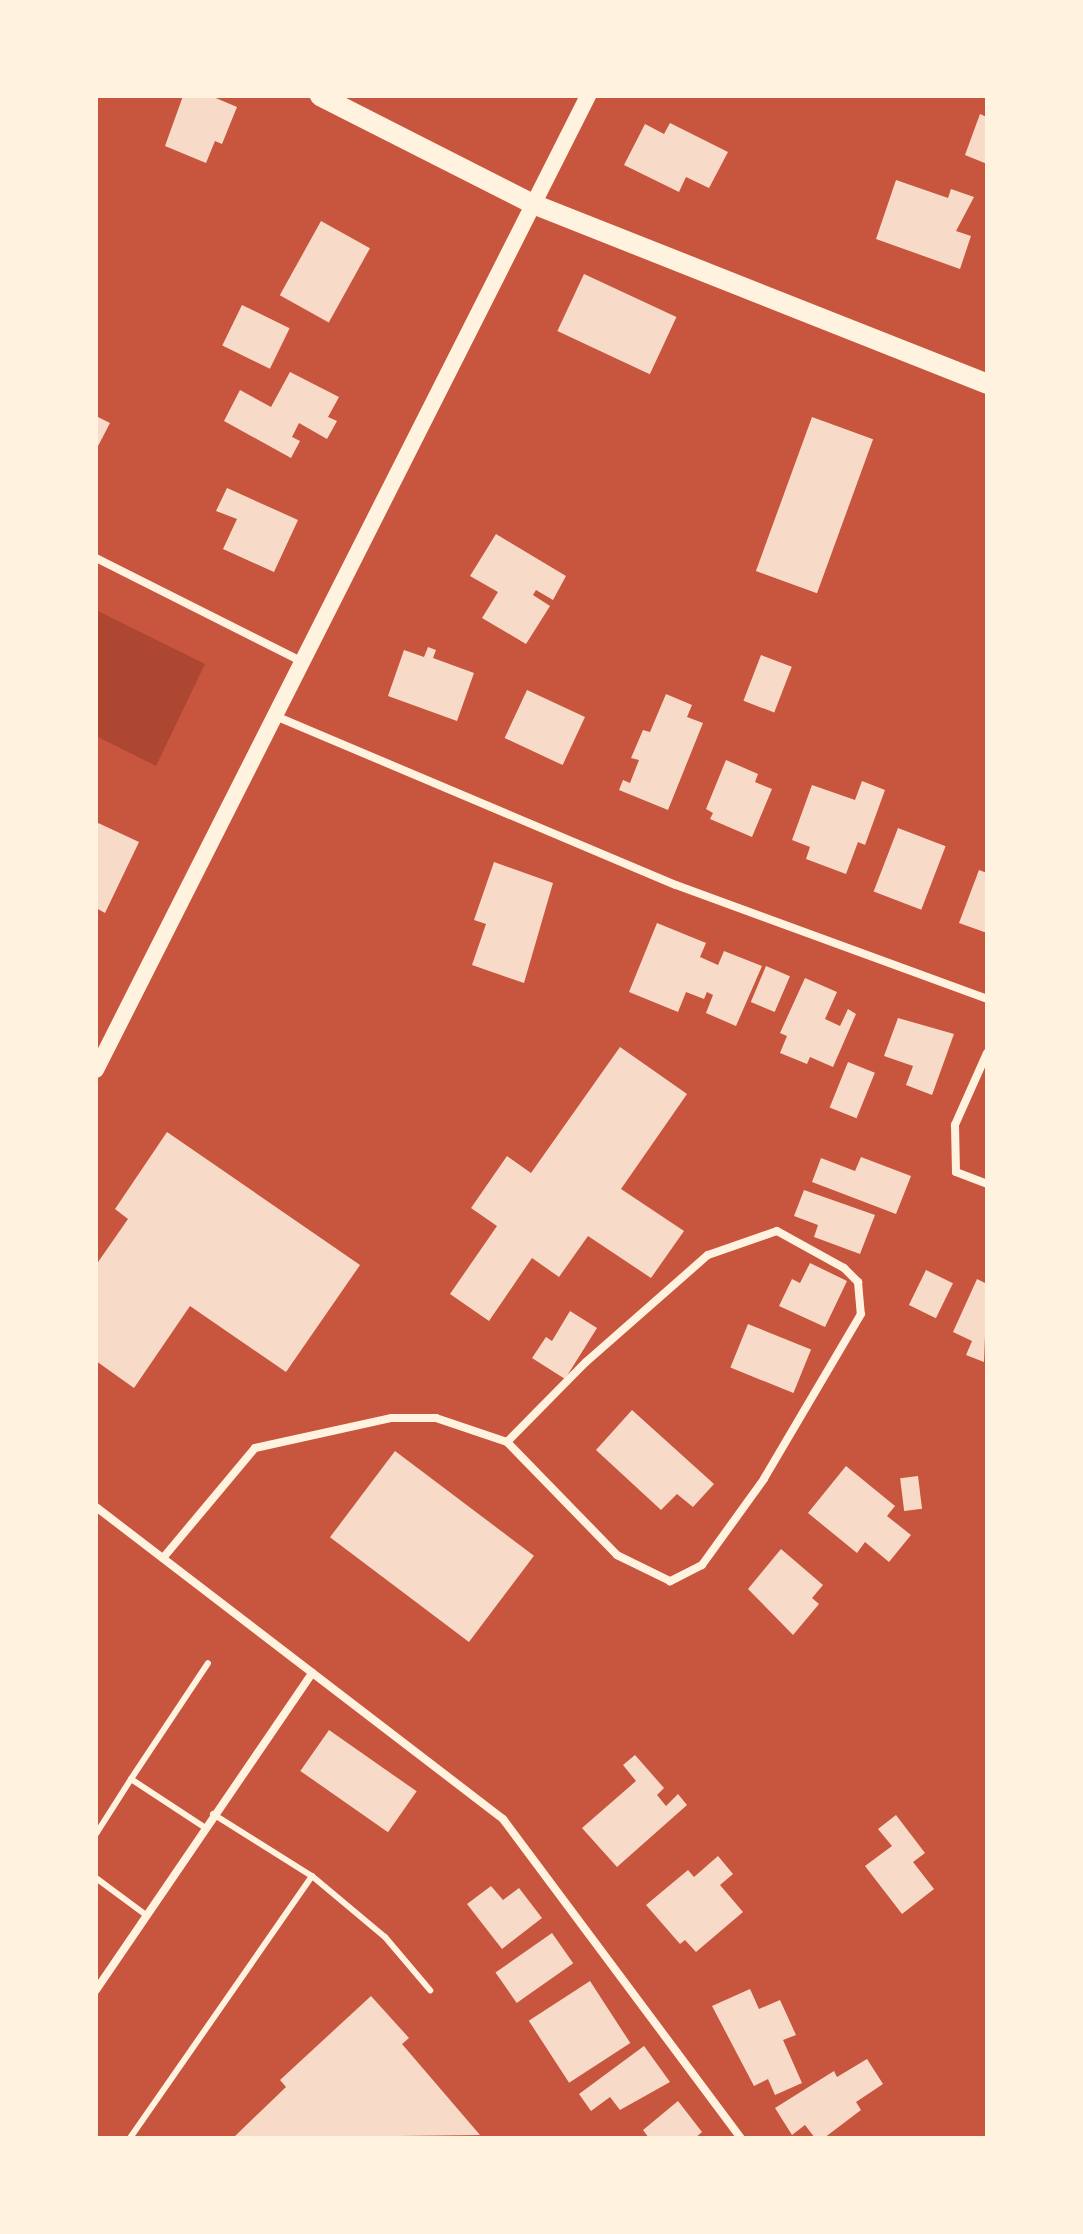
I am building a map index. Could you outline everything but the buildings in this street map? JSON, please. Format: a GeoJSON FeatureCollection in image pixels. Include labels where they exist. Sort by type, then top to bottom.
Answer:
{"type":"FeatureCollection","features":[{"type":"Feature","properties":{"kind":"main road"},"geometry":{"type":"LineString","coordinates":[[320,96],[533,204],[987,384]]}},
{"type":"Feature","properties":{"kind":"main road"},"geometry":{"type":"LineString","coordinates":[[96,1070],[588,96]]}},
{"type":"Feature","properties":{"kind":"street"},"geometry":{"type":"LineString","coordinates":[[96,558],[301,661]]}},
{"type":"Feature","properties":{"kind":"street"},"geometry":{"type":"LineString","coordinates":[[273,715],[676,885],[987,999]]}},
{"type":"Feature","properties":{"kind":"street"},"geometry":{"type":"LineString","coordinates":[[987,1053],[955,1125],[956,1172],[987,1184]]}},
{"type":"Feature","properties":{"kind":"street"},"geometry":{"type":"LineString","coordinates":[[163,1558],[255,1448],[392,1418],[436,1418],[507,1442],[617,1555],[670,1581],[702,1565],[764,1479],[861,1314],[858,1282],[844,1268],[777,1231],[708,1255],[586,1362],[507,1442]]}},
{"type":"Feature","properties":{"kind":"street"},"geometry":{"type":"LineString","coordinates":[[96,1507],[503,1819],[741,2138]]}},
{"type":"Feature","properties":{"kind":"street"},"geometry":{"type":"LineString","coordinates":[[96,1990],[204,1827],[312,1673]]}},
{"type":"Feature","properties":{"kind":"lane"},"geometry":{"type":"LineString","coordinates":[[96,1834],[208,1663]]}},
{"type":"Feature","properties":{"kind":"lane"},"geometry":{"type":"LineString","coordinates":[[131,1779],[204,1827]]}},
{"type":"Feature","properties":{"kind":"lane"},"geometry":{"type":"LineString","coordinates":[[213,1814],[312,1876],[385,1937],[430,1990]]}},
{"type":"Feature","properties":{"kind":"lane"},"geometry":{"type":"LineString","coordinates":[[130,2138],[312,1876]]}},
{"type":"Feature","properties":{"kind":"lane"},"geometry":{"type":"LineString","coordinates":[[96,1878],[146,1915]]}},
{"type":"Feature","properties":{"kind":"shaded area"},"geometry":{"type":"Polygon","coordinates":[[[96,610],[205,664],[156,766],[96,736],[96,610]]]}}]}
